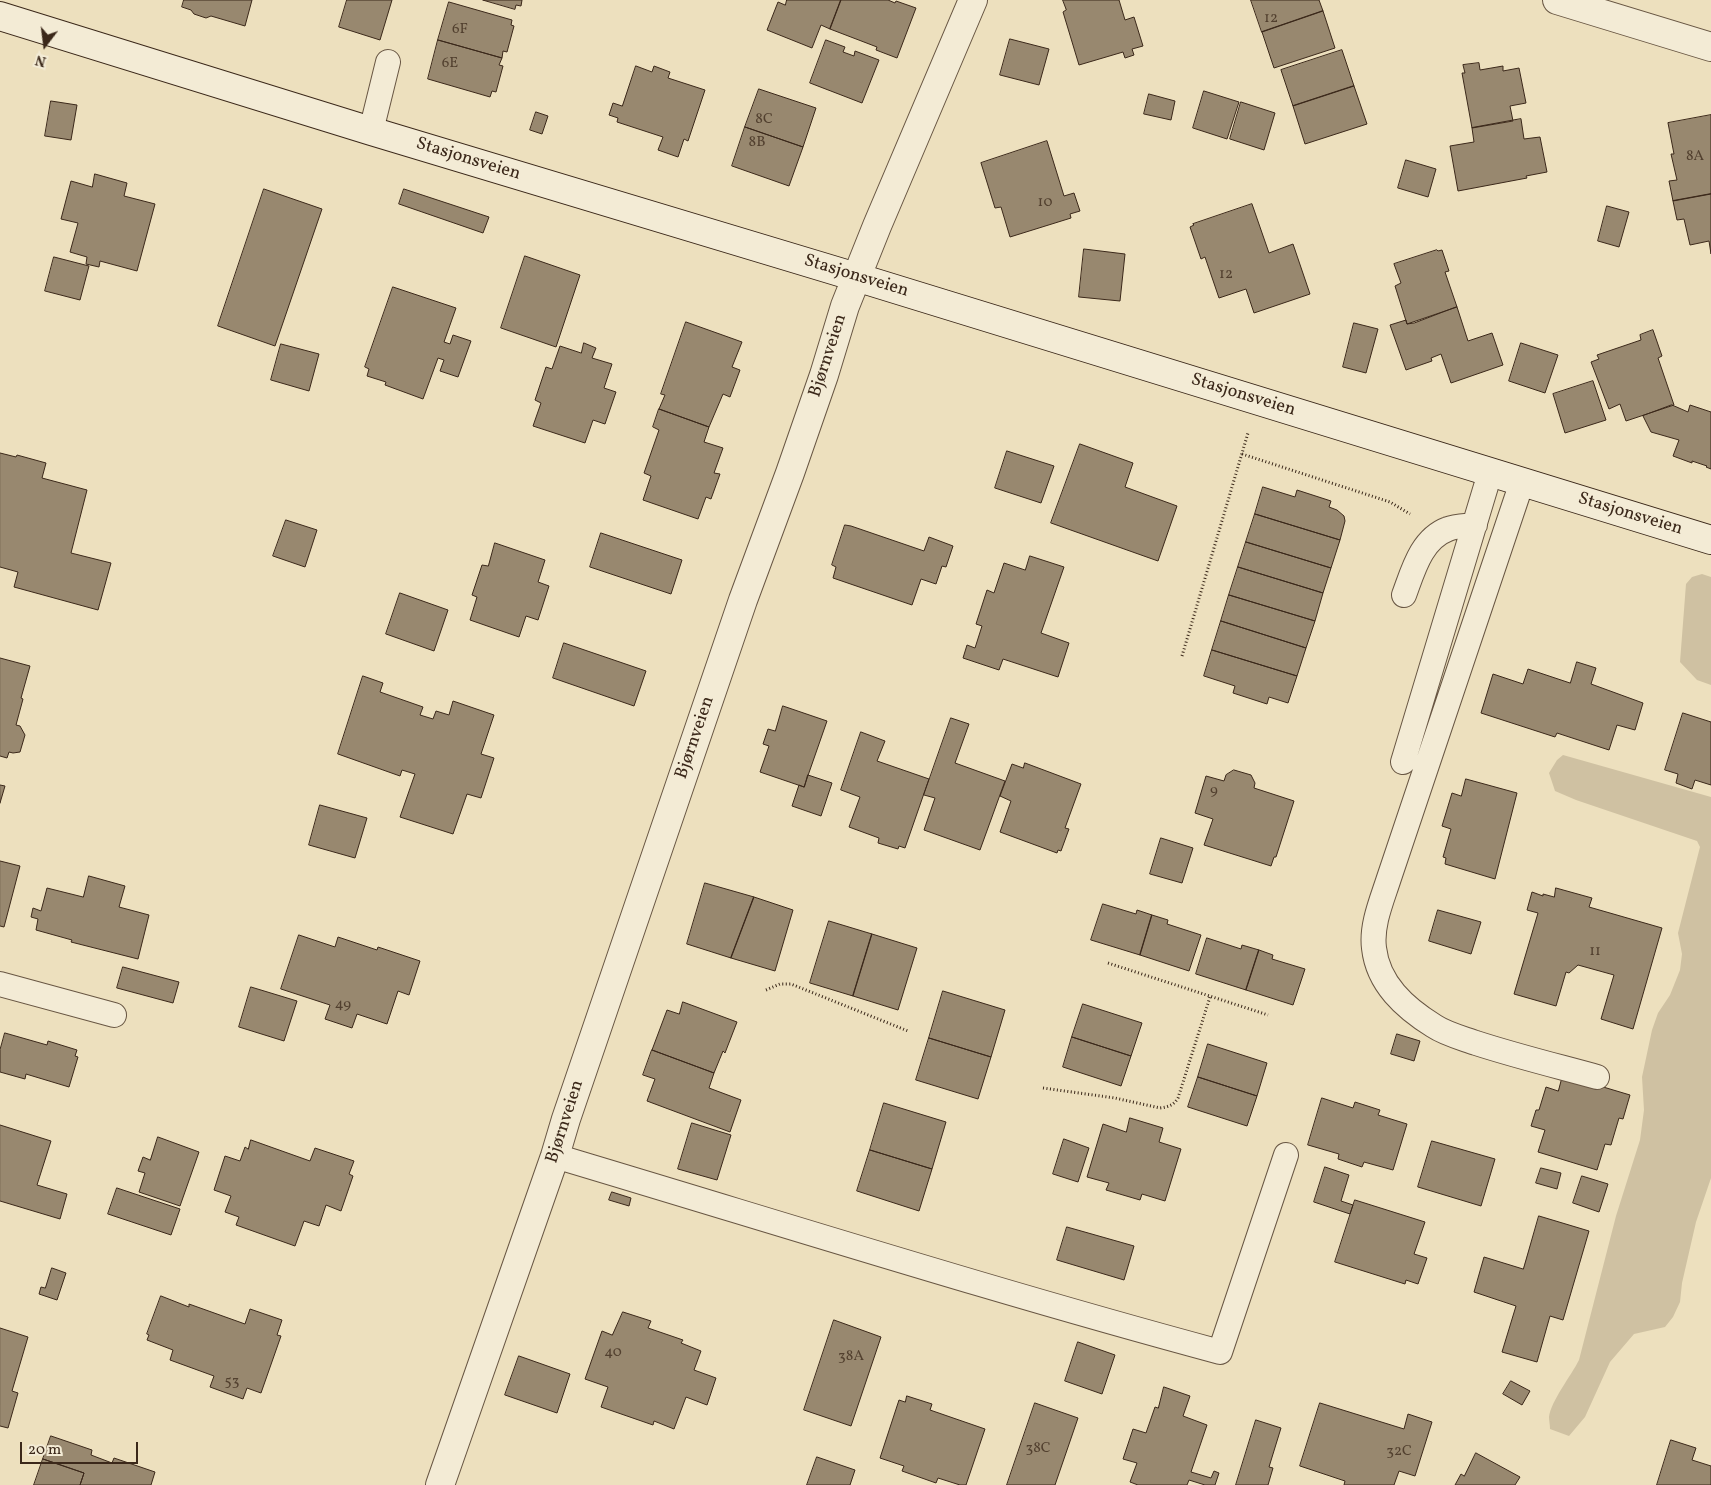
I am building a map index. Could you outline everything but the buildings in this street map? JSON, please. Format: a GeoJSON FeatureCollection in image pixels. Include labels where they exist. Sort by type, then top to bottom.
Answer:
{"type":"FeatureCollection","features":[{"type":"Feature","properties":{"kind":"street","name":"Bjørnveien"},"geometry":{"type":"LineString","coordinates":[[440,1485],[555,1156],[740,608],[824,375],[845,306],[973,0]]}},
{"type":"Feature","properties":{"kind":"street"},"geometry":{"type":"LineString","coordinates":[[1557,0],[1711,47]]}},
{"type":"Feature","properties":{"kind":"street","name":"Stasjonsveien"},"geometry":{"type":"LineString","coordinates":[[0,16],[1711,540]]}},
{"type":"Feature","properties":{"kind":"lane"},"geometry":{"type":"LineString","coordinates":[[371,131],[388,62]]}},
{"type":"Feature","properties":{"kind":"lane"},"geometry":{"type":"LineString","coordinates":[[1403,762],[1490,473]]}},
{"type":"Feature","properties":{"kind":"lane"},"geometry":{"type":"LineString","coordinates":[[1522,482],[1389,878],[1374,932],[1374,947],[1381,976],[1392,992],[1412,1011],[1435,1027],[1493,1049],[1597,1076]]}},
{"type":"Feature","properties":{"kind":"lane"},"geometry":{"type":"LineString","coordinates":[[1404,595],[1421,554],[1430,540],[1448,529],[1475,525]]}},
{"type":"Feature","properties":{"kind":"lane"},"geometry":{"type":"LineString","coordinates":[[0,984],[114,1015]]}},
{"type":"Feature","properties":{"kind":"lane"},"geometry":{"type":"LineString","coordinates":[[555,1156],[978,1283],[1220,1352],[1286,1155]]}},
{"type":"Feature","properties":{"kind":"path"},"geometry":{"type":"LineString","coordinates":[[1182,656],[1250,426]]}},
{"type":"Feature","properties":{"kind":"path"},"geometry":{"type":"LineString","coordinates":[[1242,454],[1390,502],[1421,524],[1430,540]]}},
{"type":"Feature","properties":{"kind":"path"},"geometry":{"type":"LineString","coordinates":[[1108,963],[1268,1016]]}},
{"type":"Feature","properties":{"kind":"path"},"geometry":{"type":"LineString","coordinates":[[766,990],[780,984],[791,984],[908,1031]]}},
{"type":"Feature","properties":{"kind":"path"},"geometry":{"type":"LineString","coordinates":[[1043,1088],[1115,1098],[1160,1108],[1171,1105],[1178,1098],[1210,997]]}},
{"type":"Feature","properties":{"kind":"shaded area"},"geometry":{"type":"Polygon","coordinates":[[[1702,574],[1711,577],[1711,685],[1697,680],[1680,662],[1686,584],[1692,577],[1702,574]]]}},
{"type":"Feature","properties":{"kind":"shaded area"},"geometry":{"type":"Polygon","coordinates":[[[1563,755],[1711,797],[1711,1178],[1696,1222],[1682,1283],[1680,1302],[1673,1317],[1665,1327],[1634,1334],[1610,1362],[1585,1417],[1569,1436],[1550,1429],[1549,1417],[1557,1396],[1579,1360],[1616,1216],[1640,1140],[1644,1110],[1642,1077],[1652,1030],[1658,1013],[1670,995],[1680,970],[1682,954],[1678,933],[1700,847],[1697,841],[1576,800],[1555,791],[1549,773],[1557,760],[1563,755]]]}}]}
